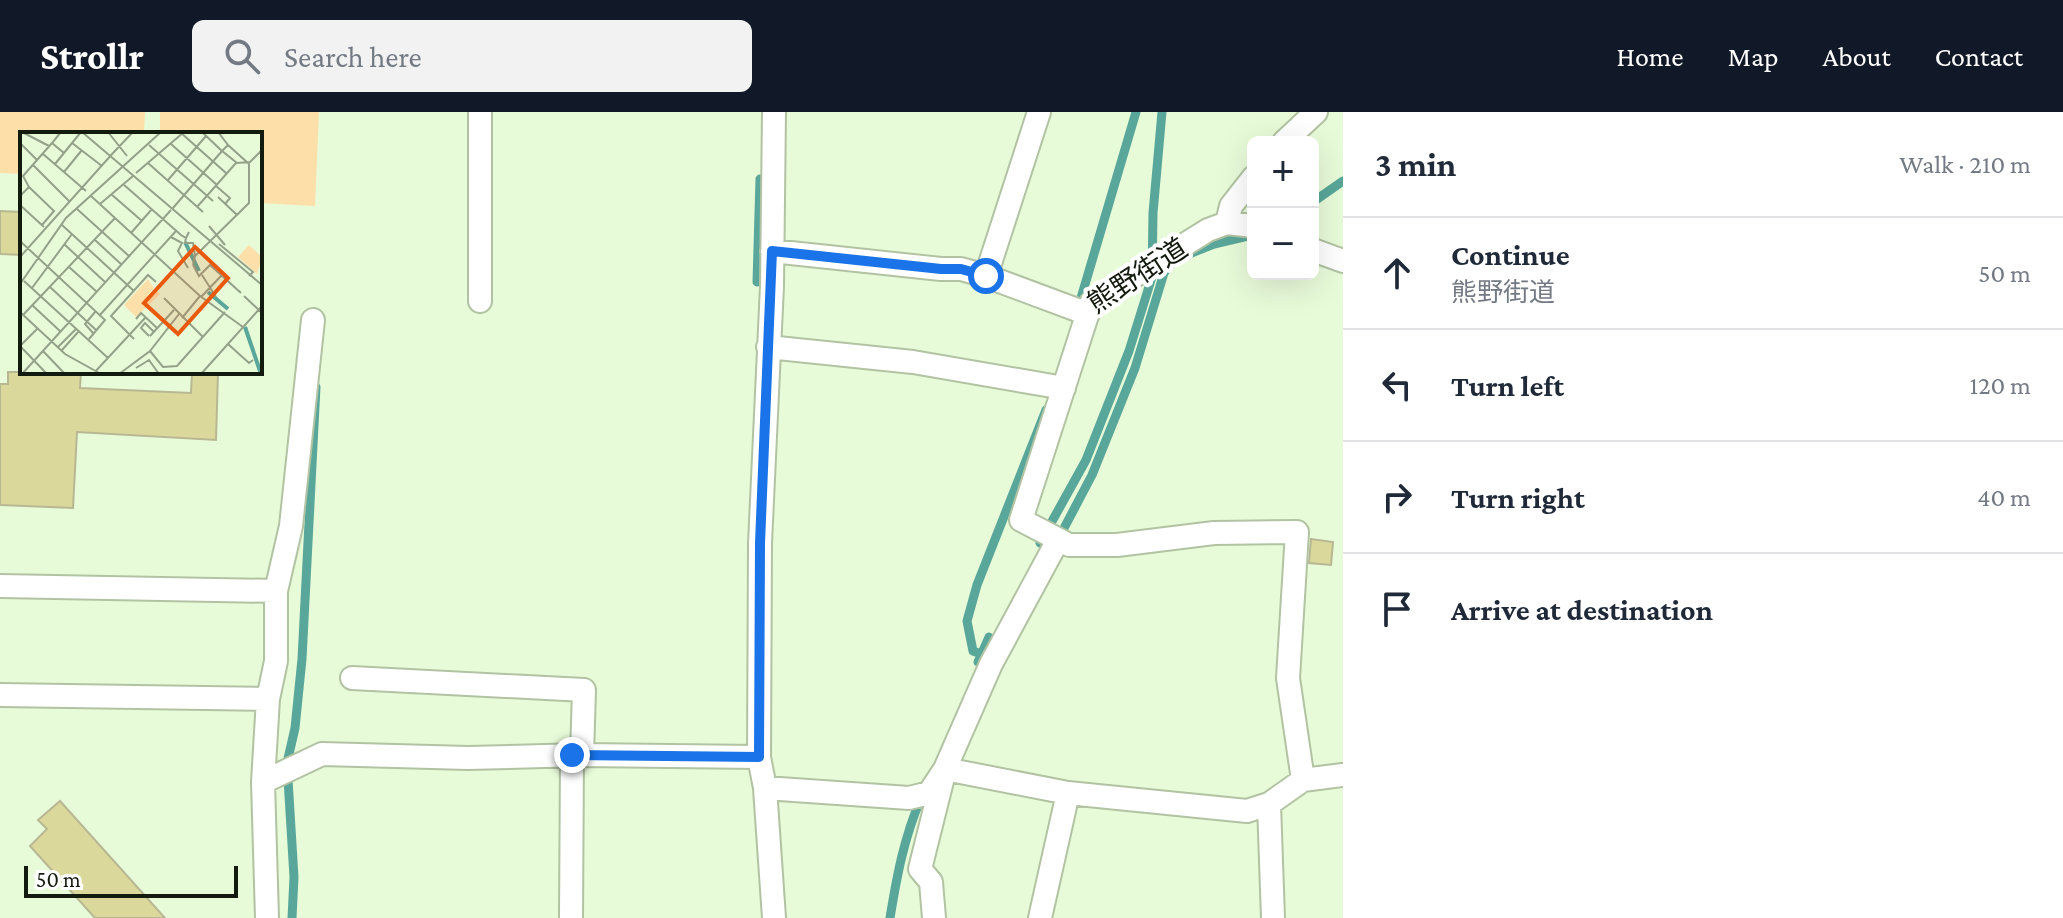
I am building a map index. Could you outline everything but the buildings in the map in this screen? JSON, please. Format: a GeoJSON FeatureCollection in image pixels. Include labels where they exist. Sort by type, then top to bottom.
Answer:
{"type":"FeatureCollection","features":[{"type":"Feature","properties":{"kind":"street"},"geometry":{"type":"LineString","coordinates":[[480,112],[480,301]]}},
{"type":"Feature","properties":{"kind":"street"},"geometry":{"type":"LineString","coordinates":[[774,112],[772,286],[760,543],[759,757],[765,788],[774,918]]}},
{"type":"Feature","properties":{"kind":"street"},"geometry":{"type":"LineString","coordinates":[[986,276],[1039,112]]}},
{"type":"Feature","properties":{"kind":"street"},"geometry":{"type":"LineString","coordinates":[[1290,136],[1316,112]]}},
{"type":"Feature","properties":{"kind":"street"},"geometry":{"type":"LineString","coordinates":[[1247,186],[1231,206],[1227,223],[1247,225]]}},
{"type":"Feature","properties":{"kind":"street","name":"熊野街道"},"geometry":{"type":"LineString","coordinates":[[772,251],[961,269],[1088,314],[1091,303],[1208,230],[1227,223]]}},
{"type":"Feature","properties":{"kind":"street"},"geometry":{"type":"LineString","coordinates":[[1319,252],[1343,261]]}},
{"type":"Feature","properties":{"kind":"street"},"geometry":{"type":"LineString","coordinates":[[1088,314],[1021,520],[1069,545],[1117,545],[1214,533],[1297,532],[1288,678],[1303,780]]}},
{"type":"Feature","properties":{"kind":"street"},"geometry":{"type":"LineString","coordinates":[[267,918],[263,782],[268,699],[276,661],[276,591],[291,526],[313,320]]}},
{"type":"Feature","properties":{"kind":"street"},"geometry":{"type":"LineString","coordinates":[[768,347],[913,362],[1064,388]]}},
{"type":"Feature","properties":{"kind":"street"},"geometry":{"type":"LineString","coordinates":[[934,918],[931,882],[920,869],[945,769],[1050,535]]}},
{"type":"Feature","properties":{"kind":"street"},"geometry":{"type":"LineString","coordinates":[[0,586],[276,591]]}},
{"type":"Feature","properties":{"kind":"street"},"geometry":{"type":"LineString","coordinates":[[352,678],[584,690],[577,755],[571,918]]}},
{"type":"Feature","properties":{"kind":"street"},"geometry":{"type":"LineString","coordinates":[[0,695],[268,699]]}},
{"type":"Feature","properties":{"kind":"street"},"geometry":{"type":"LineString","coordinates":[[263,782],[322,754],[468,758],[577,755],[759,757]]}},
{"type":"Feature","properties":{"kind":"street"},"geometry":{"type":"LineString","coordinates":[[765,788],[919,796],[945,769]]}},
{"type":"Feature","properties":{"kind":"street"},"geometry":{"type":"LineString","coordinates":[[945,769],[1068,793],[1247,811],[1269,804],[1303,780],[1343,775]]}},
{"type":"Feature","properties":{"kind":"street"},"geometry":{"type":"LineString","coordinates":[[1040,918],[1068,793]]}},
{"type":"Feature","properties":{"kind":"street"},"geometry":{"type":"LineString","coordinates":[[1269,804],[1273,918]]}},
{"type":"Feature","properties":{"kind":"shaded area"},"geometry":{"type":"Polygon","coordinates":[[[0,112],[145,112],[144,132],[20,132],[20,174],[0,173],[0,112]]]}},
{"type":"Feature","properties":{"kind":"shaded area"},"geometry":{"type":"Polygon","coordinates":[[[160,112],[319,112],[315,206],[262,203],[262,132],[160,132],[160,112]]]}},
{"type":"Feature","properties":{"kind":"waterway"},"geometry":{"type":"LineString","coordinates":[[1081,298],[1136,112]]}},
{"type":"Feature","properties":{"kind":"waterway"},"geometry":{"type":"LineString","coordinates":[[1040,543],[1086,460],[1129,351],[1152,277],[1153,213],[1162,112]]}},
{"type":"Feature","properties":{"kind":"waterway"},"geometry":{"type":"LineString","coordinates":[[757,282],[760,179]]}},
{"type":"Feature","properties":{"kind":"waterway"},"geometry":{"type":"LineString","coordinates":[[1319,198],[1343,181]]}},
{"type":"Feature","properties":{"kind":"waterway"},"geometry":{"type":"LineString","coordinates":[[1189,254],[1247,236]]}},
{"type":"Feature","properties":{"kind":"waterway"},"geometry":{"type":"LineString","coordinates":[[1062,532],[1092,475],[1135,368],[1164,273],[1176,261]]}},
{"type":"Feature","properties":{"kind":"waterway"},"geometry":{"type":"LineString","coordinates":[[292,918],[294,877],[287,763],[295,728],[302,659],[316,387]]}},
{"type":"Feature","properties":{"kind":"waterway"},"geometry":{"type":"LineString","coordinates":[[981,654],[973,651],[967,621],[977,585],[1046,410]]}},
{"type":"Feature","properties":{"kind":"waterway"},"geometry":{"type":"LineString","coordinates":[[978,662],[989,637]]}},
{"type":"Feature","properties":{"kind":"waterway"},"geometry":{"type":"LineString","coordinates":[[890,918],[902,857],[921,798]]}},
{"type":"Feature","properties":{"kind":"route"},"geometry":{"type":"LineString","coordinates":[[572,755],[759,757],[760,543],[772,251],[961,269],[986,276]]}}]}
